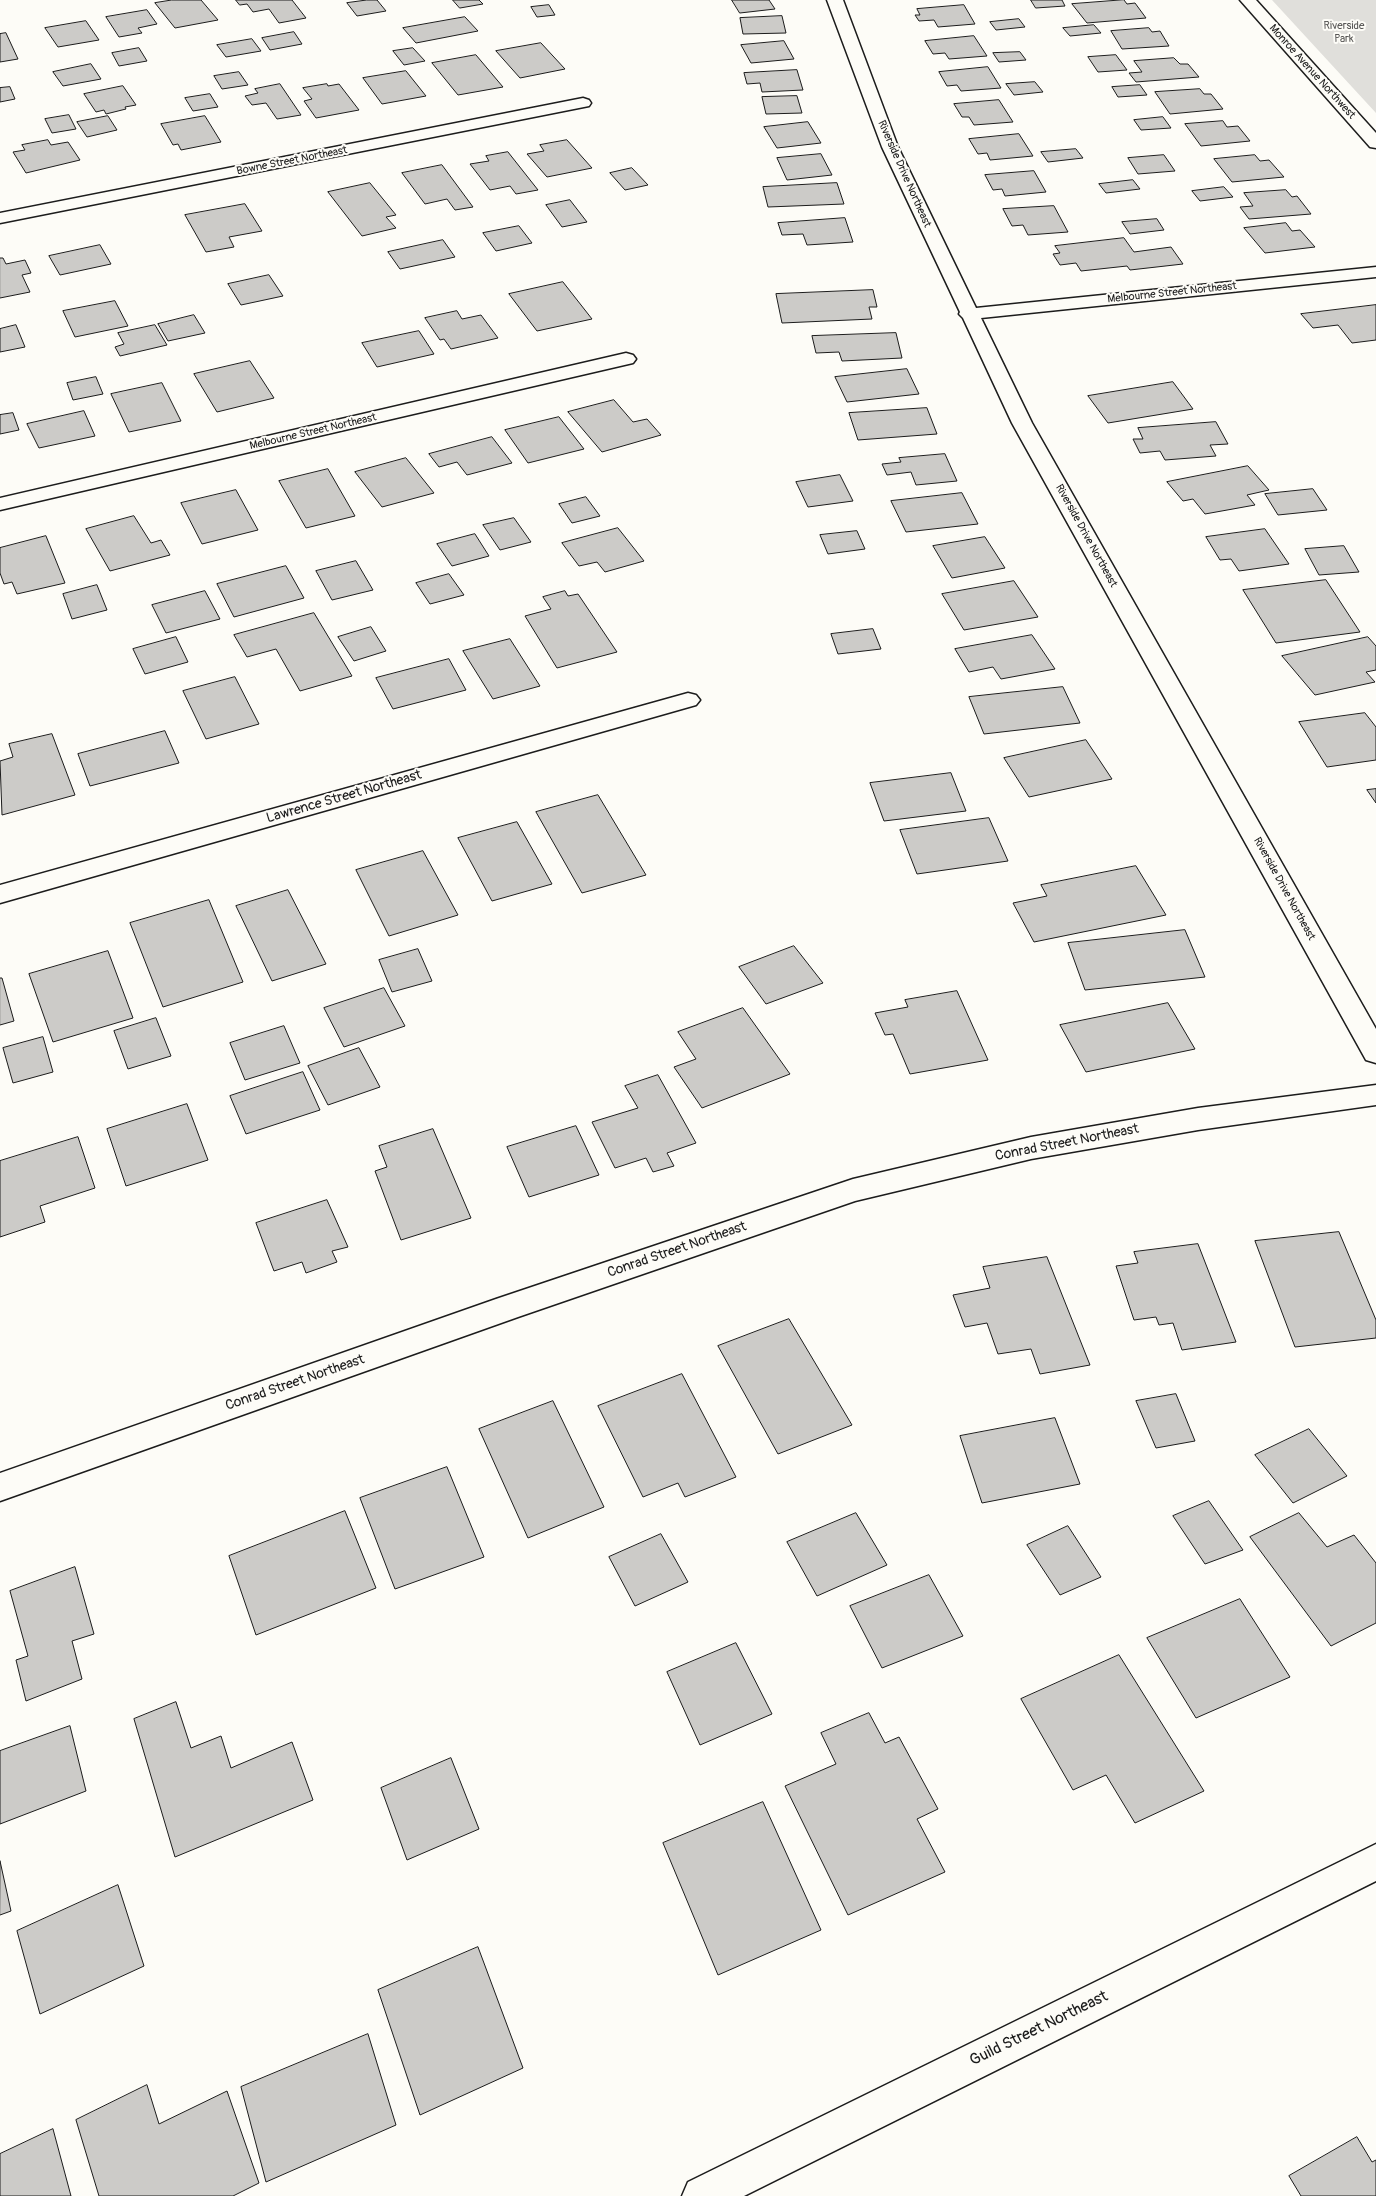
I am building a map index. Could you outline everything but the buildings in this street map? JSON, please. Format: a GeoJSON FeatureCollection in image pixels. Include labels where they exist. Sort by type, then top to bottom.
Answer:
{"type":"FeatureCollection","features":[{"type":"Feature","properties":{"kind":"street","name":"Riverside Drive Northeast"},"geometry":{"type":"LineString","coordinates":[[835,0],[890,148],[968,314],[1022,423],[1376,1053]]}},
{"type":"Feature","properties":{"kind":"street","name":"Monroe Avenue Northwest"},"geometry":{"type":"LineString","coordinates":[[1248,0],[1376,143]]}},
{"type":"Feature","properties":{"kind":"street","name":"Bowne Street Northeast"},"geometry":{"type":"LineString","coordinates":[[0,218],[584,103]]}},
{"type":"Feature","properties":{"kind":"street","name":"Melbourne Street Northeast"},"geometry":{"type":"LineString","coordinates":[[968,314],[1376,272]]}},
{"type":"Feature","properties":{"kind":"street","name":"Melbourne Street Northeast"},"geometry":{"type":"LineString","coordinates":[[0,504],[626,359]]}},
{"type":"Feature","properties":{"kind":"street","name":"Lawrence Street Northeast"},"geometry":{"type":"LineString","coordinates":[[0,894],[688,700]]}},
{"type":"Feature","properties":{"kind":"street","name":"Conrad Street Northeast"},"geometry":{"type":"LineString","coordinates":[[0,1487],[507,1308],[853,1190],[1031,1148],[1198,1119],[1376,1095]]}},
{"type":"Feature","properties":{"kind":"street","name":"Guild Street Northeast"},"geometry":{"type":"LineString","coordinates":[[702,2196],[1376,1862]]}},
{"type":"Feature","properties":{"kind":"green space","name":"Riverside Park"},"geometry":{"type":"Polygon","coordinates":[[[1272,0],[1376,0],[1376,113],[1272,0]]]}}]}
